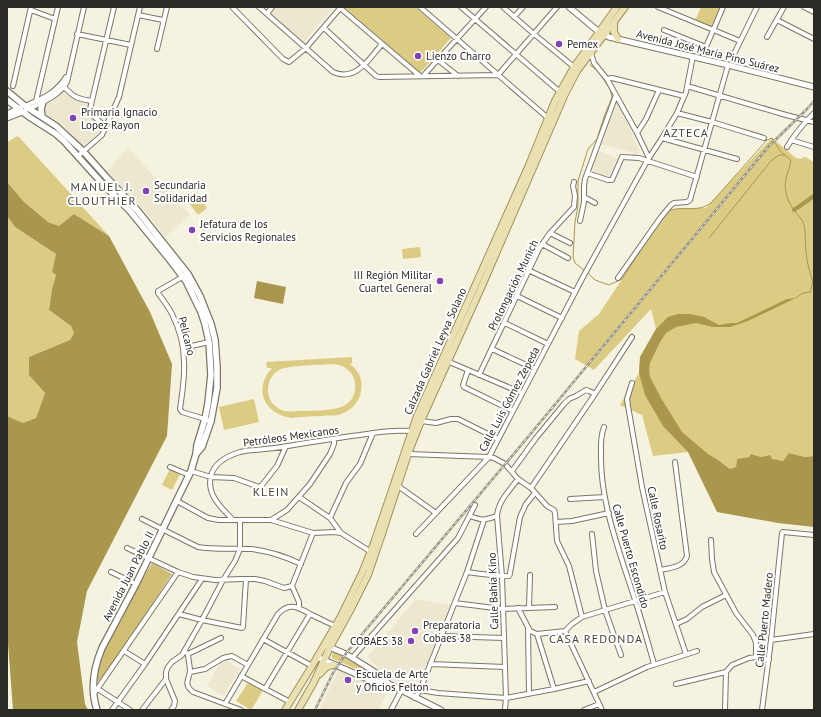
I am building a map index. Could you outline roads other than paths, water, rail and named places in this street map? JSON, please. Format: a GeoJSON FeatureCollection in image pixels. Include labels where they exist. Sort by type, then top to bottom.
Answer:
{"type":"FeatureCollection","features":[{"type":"Feature","properties":{"kind":"main road","name":"Calzada Gabriel Leyva Solano"},"geometry":{"type":"LineString","coordinates":[[550,120],[577,72],[591,53],[617,7]]}},
{"type":"Feature","properties":{"kind":"main road","name":"Calzada Gabriel Leyva Solano"},"geometry":{"type":"LineString","coordinates":[[285,710],[317,657],[327,646],[351,609],[368,575],[408,454],[421,421],[448,362],[528,173],[537,160],[560,92],[574,67],[601,33],[616,19],[625,7]]}},
{"type":"Feature","properties":{"kind":"main road"},"geometry":{"type":"LineString","coordinates":[[616,19],[614,22],[614,32],[618,39]]}},
{"type":"Feature","properties":{"kind":"main road","name":"Avenida Juan Pablo II"},"geometry":{"type":"LineString","coordinates":[[7,91],[24,109],[56,134],[114,190]]}},
{"type":"Feature","properties":{"kind":"main road","name":"Avenida Juan Pablo II"},"geometry":{"type":"LineString","coordinates":[[7,100],[42,117],[56,126],[84,151],[130,211],[186,275],[204,304],[215,340],[217,388],[208,420],[197,445],[196,454],[190,473],[163,530],[98,658],[94,678],[94,695],[97,710]]}},
{"type":"Feature","properties":{"kind":"main road"},"geometry":{"type":"LineString","coordinates":[[42,117],[41,109],[43,102]]}},
{"type":"Feature","properties":{"kind":"main road","name":"Calzada Gabriel Leyva Solano"},"geometry":{"type":"LineString","coordinates":[[327,646],[335,626],[353,593],[371,552],[419,410],[496,246]]}},
{"type":"Feature","properties":{"kind":"main road","name":"Avenida Juan Pablo II"},"geometry":{"type":"LineString","coordinates":[[186,275],[201,312],[209,342],[211,375],[208,420]]}},
{"type":"Feature","properties":{"kind":"main road"},"geometry":{"type":"LineString","coordinates":[[298,710],[314,682],[324,660],[327,646]]}},
{"type":"Feature","properties":{"kind":"main road"},"geometry":{"type":"LineString","coordinates":[[314,682],[326,667],[329,665],[334,665]]}},
{"type":"Feature","properties":{"kind":"street"},"geometry":{"type":"LineString","coordinates":[[36,101],[58,7]]}},
{"type":"Feature","properties":{"kind":"street"},"geometry":{"type":"LineString","coordinates":[[7,114],[43,102],[57,94],[64,87],[67,82],[67,75],[84,7]]}},
{"type":"Feature","properties":{"kind":"street"},"geometry":{"type":"LineString","coordinates":[[106,127],[90,113],[90,109],[114,7]]}},
{"type":"Feature","properties":{"kind":"street"},"geometry":{"type":"LineString","coordinates":[[78,156],[102,134],[119,97],[140,7]]}},
{"type":"Feature","properties":{"kind":"street"},"geometry":{"type":"LineString","coordinates":[[157,49],[166,7]]}},
{"type":"Feature","properties":{"kind":"street"},"geometry":{"type":"LineString","coordinates":[[259,7],[333,72],[338,74],[348,75],[356,72],[382,44]]}},
{"type":"Feature","properties":{"kind":"street"},"geometry":{"type":"LineString","coordinates":[[267,14],[272,7]]}},
{"type":"Feature","properties":{"kind":"street"},"geometry":{"type":"LineString","coordinates":[[233,8],[283,59],[289,62],[306,48],[340,7],[421,76]]}},
{"type":"Feature","properties":{"kind":"street"},"geometry":{"type":"LineString","coordinates":[[420,7],[550,120]]}},
{"type":"Feature","properties":{"kind":"street"},"geometry":{"type":"LineString","coordinates":[[461,7],[560,92]]}},
{"type":"Feature","properties":{"kind":"street"},"geometry":{"type":"LineString","coordinates":[[421,76],[438,60],[486,7]]}},
{"type":"Feature","properties":{"kind":"street"},"geometry":{"type":"LineString","coordinates":[[503,7],[574,67]]}},
{"type":"Feature","properties":{"kind":"street"},"geometry":{"type":"LineString","coordinates":[[514,17],[522,7]]}},
{"type":"Feature","properties":{"kind":"street"},"geometry":{"type":"LineString","coordinates":[[324,28],[376,76],[379,77],[498,75],[557,7]]}},
{"type":"Feature","properties":{"kind":"street"},"geometry":{"type":"LineString","coordinates":[[569,7],[601,33]]}},
{"type":"Feature","properties":{"kind":"street"},"geometry":{"type":"LineString","coordinates":[[658,7],[740,41]]}},
{"type":"Feature","properties":{"kind":"street"},"geometry":{"type":"LineString","coordinates":[[703,54],[723,7]]}},
{"type":"Feature","properties":{"kind":"street"},"geometry":{"type":"LineString","coordinates":[[733,56],[756,7]]}},
{"type":"Feature","properties":{"kind":"street"},"geometry":{"type":"LineString","coordinates":[[767,37],[784,7]]}},
{"type":"Feature","properties":{"kind":"street"},"geometry":{"type":"LineString","coordinates":[[804,7],[814,12]]}},
{"type":"Feature","properties":{"kind":"street"},"geometry":{"type":"LineString","coordinates":[[13,86],[31,8],[55,20]]}},
{"type":"Feature","properties":{"kind":"street"},"geometry":{"type":"LineString","coordinates":[[138,14],[163,20]]}},
{"type":"Feature","properties":{"kind":"street"},"geometry":{"type":"LineString","coordinates":[[777,20],[814,40]]}},
{"type":"Feature","properties":{"kind":"street"},"geometry":{"type":"LineString","coordinates":[[664,30],[706,47]]}},
{"type":"Feature","properties":{"kind":"street","name":"Avenida José María Pino Suárez"},"geometry":{"type":"LineString","coordinates":[[601,33],[618,39],[813,86]]}},
{"type":"Feature","properties":{"kind":"street"},"geometry":{"type":"LineString","coordinates":[[77,34],[131,45]]}},
{"type":"Feature","properties":{"kind":"street"},"geometry":{"type":"LineString","coordinates":[[591,53],[594,63],[607,78],[637,133],[648,160]]}},
{"type":"Feature","properties":{"kind":"street","name":"Calle Luis Gómez Zepeda"},"geometry":{"type":"LineString","coordinates":[[416,534],[489,457],[583,277],[648,160],[677,113],[687,86],[693,56]]}},
{"type":"Feature","properties":{"kind":"street"},"geometry":{"type":"LineString","coordinates":[[438,60],[458,76]]}},
{"type":"Feature","properties":{"kind":"street"},"geometry":{"type":"LineString","coordinates":[[618,278],[671,205],[674,203],[688,202],[690,200],[728,65]]}},
{"type":"Feature","properties":{"kind":"street"},"geometry":{"type":"LineString","coordinates":[[7,118],[54,92],[67,75]]}},
{"type":"Feature","properties":{"kind":"street"},"geometry":{"type":"LineString","coordinates":[[607,78],[684,96]]}},
{"type":"Feature","properties":{"kind":"street"},"geometry":{"type":"LineString","coordinates":[[687,86],[814,122]]}},
{"type":"Feature","properties":{"kind":"street"},"geometry":{"type":"LineString","coordinates":[[64,87],[76,98],[91,101]]}},
{"type":"Feature","properties":{"kind":"street"},"geometry":{"type":"LineString","coordinates":[[637,133],[659,90]]}},
{"type":"Feature","properties":{"kind":"street"},"geometry":{"type":"LineString","coordinates":[[580,221],[587,173],[616,95]]}},
{"type":"Feature","properties":{"kind":"street"},"geometry":{"type":"LineString","coordinates":[[677,113],[764,138]]}},
{"type":"Feature","properties":{"kind":"street"},"geometry":{"type":"LineString","coordinates":[[787,148],[791,140],[814,113]]}},
{"type":"Feature","properties":{"kind":"street"},"geometry":{"type":"LineString","coordinates":[[662,138],[737,159]]}},
{"type":"Feature","properties":{"kind":"street"},"geometry":{"type":"LineString","coordinates":[[791,140],[814,147]]}},
{"type":"Feature","properties":{"kind":"street"},"geometry":{"type":"LineString","coordinates":[[587,173],[612,180],[622,156],[648,160],[696,177]]}},
{"type":"Feature","properties":{"kind":"street","name":"Prolongación Munich"},"geometry":{"type":"LineString","coordinates":[[479,375],[528,270],[542,244],[574,207],[574,182]]}},
{"type":"Feature","properties":{"kind":"street"},"geometry":{"type":"LineString","coordinates":[[584,197],[595,203]]}},
{"type":"Feature","properties":{"kind":"street"},"geometry":{"type":"LineString","coordinates":[[550,233],[570,243]]}},
{"type":"Feature","properties":{"kind":"street"},"geometry":{"type":"LineString","coordinates":[[542,244],[568,258]]}},
{"type":"Feature","properties":{"kind":"street"},"geometry":{"type":"LineString","coordinates":[[528,270],[575,292]]}},
{"type":"Feature","properties":{"kind":"street","name":"Pelicano"},"geometry":{"type":"LineString","coordinates":[[186,275],[158,292],[172,314],[183,348],[184,375],[180,409],[182,412],[208,420]]}},
{"type":"Feature","properties":{"kind":"street"},"geometry":{"type":"LineString","coordinates":[[517,296],[562,318]]}},
{"type":"Feature","properties":{"kind":"street"},"geometry":{"type":"LineString","coordinates":[[505,322],[548,344]]}},
{"type":"Feature","properties":{"kind":"street"},"geometry":{"type":"LineString","coordinates":[[531,488],[632,337]]}},
{"type":"Feature","properties":{"kind":"street"},"geometry":{"type":"LineString","coordinates":[[183,348],[209,342]]}},
{"type":"Feature","properties":{"kind":"street"},"geometry":{"type":"LineString","coordinates":[[492,349],[535,369]]}},
{"type":"Feature","properties":{"kind":"street"},"geometry":{"type":"LineString","coordinates":[[442,359],[522,393]]}},
{"type":"Feature","properties":{"kind":"street"},"geometry":{"type":"LineString","coordinates":[[468,370],[463,385],[464,387],[513,411]]}},
{"type":"Feature","properties":{"kind":"street","name":"Calle Rosarito"},"geometry":{"type":"LineString","coordinates":[[632,383],[627,399],[643,493],[665,592],[686,654]]}},
{"type":"Feature","properties":{"kind":"street"},"geometry":{"type":"LineString","coordinates":[[512,471],[536,438],[569,399],[586,390],[595,394]]}},
{"type":"Feature","properties":{"kind":"street"},"geometry":{"type":"LineString","coordinates":[[421,421],[436,423],[451,419],[458,419],[498,439]]}},
{"type":"Feature","properties":{"kind":"street","name":"Calle Puerto Escondido"},"geometry":{"type":"LineString","coordinates":[[604,427],[600,436],[600,469],[602,483],[616,543],[654,664]]}},
{"type":"Feature","properties":{"kind":"street","name":"Petróleos Mexicanos"},"geometry":{"type":"LineString","coordinates":[[211,477],[216,466],[220,462],[241,452],[397,430],[411,431]]}},
{"type":"Feature","properties":{"kind":"street"},"geometry":{"type":"LineString","coordinates":[[330,518],[346,483],[363,458],[373,433]]}},
{"type":"Feature","properties":{"kind":"street"},"geometry":{"type":"LineString","coordinates":[[271,520],[287,510],[317,475],[330,454],[334,444],[334,438]]}},
{"type":"Feature","properties":{"kind":"street"},"geometry":{"type":"LineString","coordinates":[[170,467],[211,477],[234,478],[257,487],[261,486],[277,466],[286,446]]}},
{"type":"Feature","properties":{"kind":"street"},"geometry":{"type":"LineString","coordinates":[[408,454],[494,458],[505,464],[518,478],[531,488],[547,506],[554,510],[557,541],[569,566],[582,617]]}},
{"type":"Feature","properties":{"kind":"street"},"geometry":{"type":"LineString","coordinates":[[660,570],[684,563],[687,556],[675,462]]}},
{"type":"Feature","properties":{"kind":"street"},"geometry":{"type":"LineString","coordinates":[[211,477],[210,486],[214,499],[233,520]]}},
{"type":"Feature","properties":{"kind":"street","name":"Calle Bahía Kino"},"geometry":{"type":"LineString","coordinates":[[505,710],[506,698],[502,576],[497,516],[498,508],[518,478]]}},
{"type":"Feature","properties":{"kind":"street"},"geometry":{"type":"LineString","coordinates":[[398,486],[436,513]]}},
{"type":"Feature","properties":{"kind":"street"},"geometry":{"type":"LineString","coordinates":[[467,572],[508,576],[510,573],[520,517],[526,504],[535,493]]}},
{"type":"Feature","properties":{"kind":"street"},"geometry":{"type":"LineString","coordinates":[[299,497],[330,518],[341,533],[371,552]]}},
{"type":"Feature","properties":{"kind":"street"},"geometry":{"type":"LineString","coordinates":[[570,499],[605,497]]}},
{"type":"Feature","properties":{"kind":"street"},"geometry":{"type":"LineString","coordinates":[[177,501],[208,518],[220,520],[271,520],[313,533],[341,533]]}},
{"type":"Feature","properties":{"kind":"street"},"geometry":{"type":"LineString","coordinates":[[352,658],[458,538],[475,505]]}},
{"type":"Feature","properties":{"kind":"street"},"geometry":{"type":"LineString","coordinates":[[556,522],[572,521],[609,512]]}},
{"type":"Feature","properties":{"kind":"street"},"geometry":{"type":"LineString","coordinates":[[470,516],[479,520],[484,520],[497,516]]}},
{"type":"Feature","properties":{"kind":"street"},"geometry":{"type":"LineString","coordinates":[[142,520],[198,547],[268,552],[301,564]]}},
{"type":"Feature","properties":{"kind":"street"},"geometry":{"type":"LineString","coordinates":[[240,520],[240,549],[235,562],[223,580],[186,652],[190,672],[187,685],[190,690],[241,710]]}},
{"type":"Feature","properties":{"kind":"street"},"geometry":{"type":"LineString","coordinates":[[415,698],[420,690],[455,603],[484,520]]}},
{"type":"Feature","properties":{"kind":"street"},"geometry":{"type":"LineString","coordinates":[[299,608],[299,602],[292,586],[313,533]]}},
{"type":"Feature","properties":{"kind":"street","name":"Calle Puerto Madero"},"geometry":{"type":"LineString","coordinates":[[762,710],[769,660],[782,533],[814,535]]}},
{"type":"Feature","properties":{"kind":"street"},"geometry":{"type":"LineString","coordinates":[[592,534],[596,571],[605,610],[621,655]]}},
{"type":"Feature","properties":{"kind":"street"},"geometry":{"type":"LineString","coordinates":[[711,540],[714,572],[736,614],[753,636],[756,643],[756,657]]}},
{"type":"Feature","properties":{"kind":"street"},"geometry":{"type":"LineString","coordinates":[[128,548],[178,572],[202,579],[255,579],[284,588],[292,586]]}},
{"type":"Feature","properties":{"kind":"street"},"geometry":{"type":"LineString","coordinates":[[111,572],[136,584]]}},
{"type":"Feature","properties":{"kind":"street"},"geometry":{"type":"LineString","coordinates":[[94,695],[178,572]]}},
{"type":"Feature","properties":{"kind":"street"},"geometry":{"type":"LineString","coordinates":[[529,608],[530,575]]}},
{"type":"Feature","properties":{"kind":"street"},"geometry":{"type":"LineString","coordinates":[[112,710],[202,579]]}},
{"type":"Feature","properties":{"kind":"street"},"geometry":{"type":"LineString","coordinates":[[179,614],[241,628],[243,626],[246,579]]}},
{"type":"Feature","properties":{"kind":"street"},"geometry":{"type":"LineString","coordinates":[[518,608],[530,631],[537,634],[565,631],[582,617],[665,592]]}},
{"type":"Feature","properties":{"kind":"street"},"geometry":{"type":"LineString","coordinates":[[676,624],[687,619],[702,607],[726,595]]}},
{"type":"Feature","properties":{"kind":"street"},"geometry":{"type":"LineString","coordinates":[[455,603],[502,609],[555,607]]}},
{"type":"Feature","properties":{"kind":"street"},"geometry":{"type":"LineString","coordinates":[[225,704],[278,614],[285,608],[290,606],[299,608],[335,626]]}},
{"type":"Feature","properties":{"kind":"street"},"geometry":{"type":"LineString","coordinates":[[265,689],[310,614]]}},
{"type":"Feature","properties":{"kind":"street"},"geometry":{"type":"LineString","coordinates":[[528,628],[529,694]]}},
{"type":"Feature","properties":{"kind":"street"},"geometry":{"type":"LineString","coordinates":[[565,631],[602,710]]}},
{"type":"Feature","properties":{"kind":"street"},"geometry":{"type":"LineString","coordinates":[[537,634],[554,689]]}},
{"type":"Feature","properties":{"kind":"street"},"geometry":{"type":"LineString","coordinates":[[771,640],[814,634]]}},
{"type":"Feature","properties":{"kind":"street"},"geometry":{"type":"LineString","coordinates":[[441,636],[504,638]]}},
{"type":"Feature","properties":{"kind":"street"},"geometry":{"type":"LineString","coordinates":[[171,710],[174,706],[174,701],[166,679],[168,667],[172,662],[186,652],[221,638]]}},
{"type":"Feature","properties":{"kind":"street"},"geometry":{"type":"LineString","coordinates":[[263,639],[312,666]]}},
{"type":"Feature","properties":{"kind":"street"},"geometry":{"type":"LineString","coordinates":[[327,646],[346,654],[375,672],[389,684],[401,691],[441,710]]}},
{"type":"Feature","properties":{"kind":"street"},"geometry":{"type":"LineString","coordinates":[[124,651],[145,664]]}},
{"type":"Feature","properties":{"kind":"street"},"geometry":{"type":"LineString","coordinates":[[594,692],[654,664],[697,651]]}},
{"type":"Feature","properties":{"kind":"street"},"geometry":{"type":"LineString","coordinates":[[190,672],[205,669],[223,658],[232,656],[248,665]]}},
{"type":"Feature","properties":{"kind":"street"},"geometry":{"type":"LineString","coordinates":[[317,657],[372,681],[389,684]]}},
{"type":"Feature","properties":{"kind":"street"},"geometry":{"type":"LineString","coordinates":[[725,710],[726,672],[730,666],[734,663],[749,658],[756,657],[769,660]]}},
{"type":"Feature","properties":{"kind":"street"},"geometry":{"type":"LineString","coordinates":[[430,664],[504,667]]}},
{"type":"Feature","properties":{"kind":"street"},"geometry":{"type":"LineString","coordinates":[[676,684],[726,672]]}},
{"type":"Feature","properties":{"kind":"street"},"geometry":{"type":"LineString","coordinates":[[241,676],[290,702]]}},
{"type":"Feature","properties":{"kind":"street"},"geometry":{"type":"LineString","coordinates":[[142,710],[166,679]]}},
{"type":"Feature","properties":{"kind":"street"},"geometry":{"type":"LineString","coordinates":[[420,690],[438,693],[506,698],[589,681]]}},
{"type":"Feature","properties":{"kind":"street"},"geometry":{"type":"LineString","coordinates":[[98,689],[130,710]]}},
{"type":"Feature","properties":{"kind":"street"},"geometry":{"type":"LineString","coordinates":[[391,710],[401,691]]}},
{"type":"Feature","properties":{"kind":"street"},"geometry":{"type":"LineString","coordinates":[[584,710],[600,704]]}},
{"type":"Feature","properties":{"kind":"waterway"},"geometry":{"type":"LineString","coordinates":[[585,271],[575,263],[573,257],[575,222],[578,206],[578,181],[588,149],[597,139],[612,97],[610,89],[598,71],[590,65]]}},
{"type":"Feature","properties":{"kind":"waterway"},"geometry":{"type":"LineString","coordinates":[[667,212],[679,209],[700,208],[711,203],[767,140],[772,138],[781,152],[791,160],[786,178],[786,193],[790,204],[804,225],[807,260],[813,282],[810,292],[803,293],[796,298]]}},
{"type":"Feature","properties":{"kind":"waterway"},"geometry":{"type":"LineString","coordinates":[[709,238],[771,161],[779,155],[785,155]]}},
{"type":"Feature","properties":{"kind":"waterway"},"geometry":{"type":"LineString","coordinates":[[794,210],[814,196]]}},
{"type":"Feature","properties":{"kind":"waterway"},"geometry":{"type":"LineString","coordinates":[[588,273],[595,280],[609,285],[622,279],[651,234]]}},
{"type":"Feature","properties":{"kind":"railway"},"geometry":{"type":"LineString","coordinates":[[315,710],[333,673],[347,652],[528,437],[769,146],[814,101]]}},
{"type":"Feature","properties":{"kind":"place","name":"Pemex"},"geometry":{"type":"Point","coordinates":[559,44]}},
{"type":"Feature","properties":{"kind":"place","name":"Lienzo Charro"},"geometry":{"type":"Point","coordinates":[418,56]}},
{"type":"Feature","properties":{"kind":"place","name":"Primaria Ignacio Lopez Rayon"},"geometry":{"type":"Point","coordinates":[73,118]}},
{"type":"Feature","properties":{"kind":"place","name":"Secundaria Solidaridad"},"geometry":{"type":"Point","coordinates":[146,191]}},
{"type":"Feature","properties":{"kind":"place","name":"Jefatura de los Servicios Regionales"},"geometry":{"type":"Point","coordinates":[192,230]}},
{"type":"Feature","properties":{"kind":"place","name":"III Región Militar Cuartel General"},"geometry":{"type":"Point","coordinates":[440,281]}},
{"type":"Feature","properties":{"kind":"place","name":"Preparatoria Cobaes 38"},"geometry":{"type":"Point","coordinates":[415,631]}},
{"type":"Feature","properties":{"kind":"place","name":"COBAES 38"},"geometry":{"type":"Point","coordinates":[411,641]}},
{"type":"Feature","properties":{"kind":"place","name":"Escuela de Arte y Oficios Felton"},"geometry":{"type":"Point","coordinates":[348,680]}},
{"type":"Feature","properties":{"kind":"district","name":"AZTECA"},"geometry":{"type":"Point","coordinates":[686,132]}},
{"type":"Feature","properties":{"kind":"district","name":"MANUEL J. CLOUTHIER"},"geometry":{"type":"Point","coordinates":[102,193]}},
{"type":"Feature","properties":{"kind":"district","name":"KLEIN"},"geometry":{"type":"Point","coordinates":[271,491]}},
{"type":"Feature","properties":{"kind":"district","name":"CASA REDONDA"},"geometry":{"type":"Point","coordinates":[596,638]}}]}
